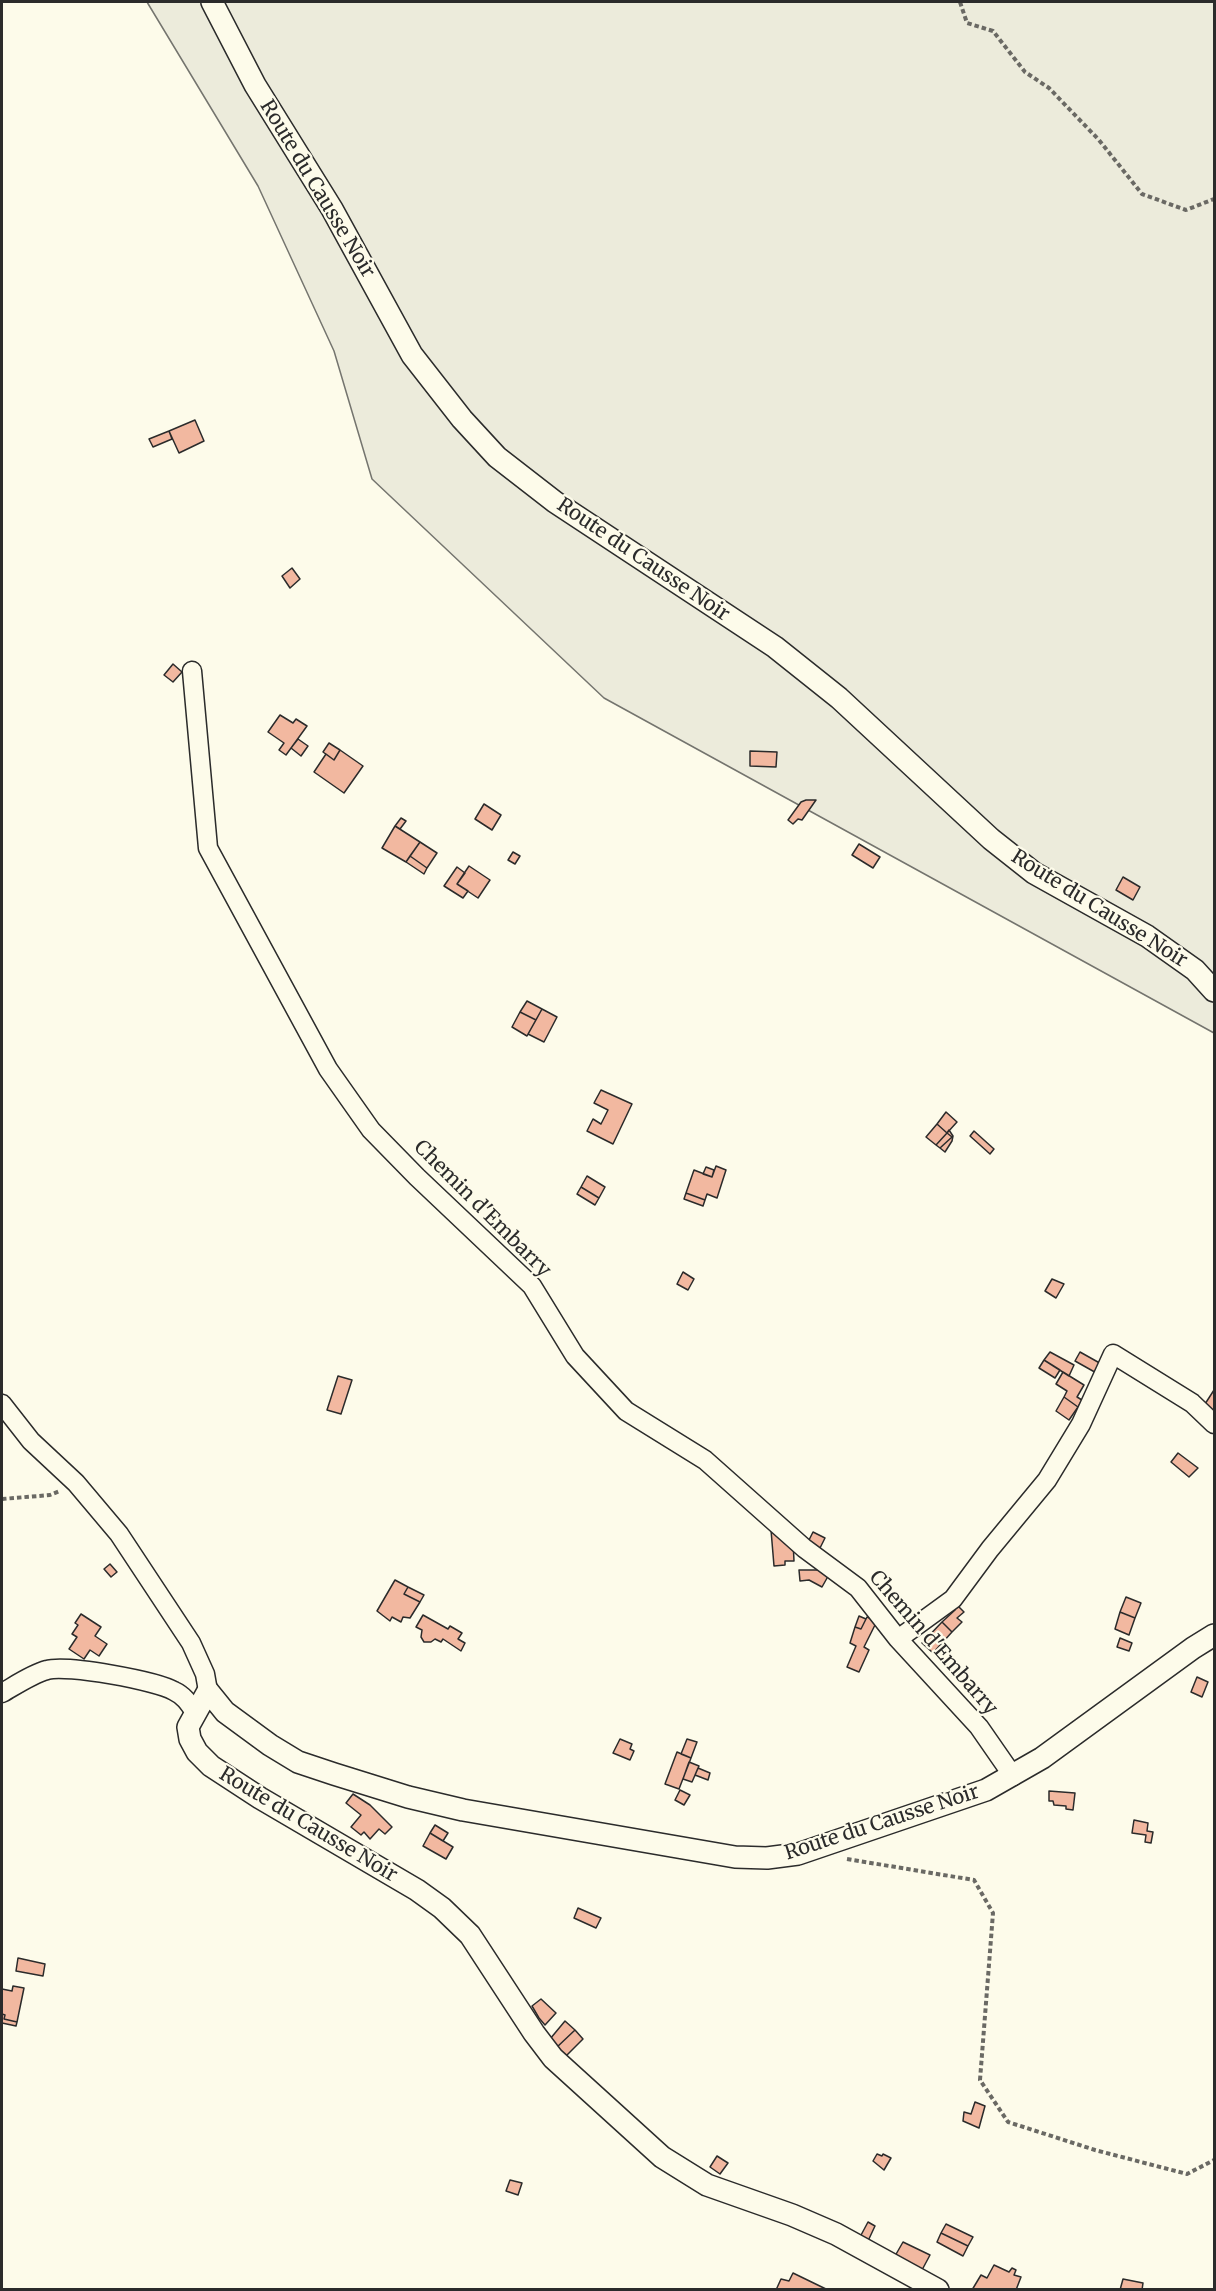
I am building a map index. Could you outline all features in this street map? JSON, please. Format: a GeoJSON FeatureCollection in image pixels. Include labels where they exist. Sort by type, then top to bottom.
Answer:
{"type":"FeatureCollection","features":[{"type":"Feature","properties":{"kind":"street","name":"Route du Causse Noir"},"geometry":{"type":"LineString","coordinates":[[212,2],[255,85],[332,209],[412,355],[462,419],[497,457],[555,502],[775,647],[839,698],[991,839],[1034,873],[1147,936],[1195,970],[1215,991]]}},
{"type":"Feature","properties":{"kind":"street","name":"Chemin d'Embarry"},"geometry":{"type":"LineString","coordinates":[[192,671],[208,848],[327,1070],[371,1130],[417,1178],[532,1287],[575,1356],[626,1411],[705,1460],[804,1548],[858,1588],[898,1639],[979,1727],[1013,1776]]}},
{"type":"Feature","properties":{"kind":"street"},"geometry":{"type":"LineString","coordinates":[[898,1639],[952,1599],[1047,1480],[1081,1424],[1113,1354],[1192,1403],[1215,1424]]}},
{"type":"Feature","properties":{"kind":"street"},"geometry":{"type":"LineString","coordinates":[[2,1404],[31,1441],[76,1483],[119,1534],[191,1643],[205,1674],[208,1691]]}},
{"type":"Feature","properties":{"kind":"street","name":"Route du Causse Noir"},"geometry":{"type":"LineString","coordinates":[[938,2289],[836,2234],[792,2215],[707,2185],[662,2157],[553,2058],[470,1935],[442,1908],[417,1890],[260,1798],[211,1766],[197,1752],[190,1739],[188,1727],[208,1691],[225,1712],[298,1762],[408,1797],[463,1810],[735,1857],[767,1858],[798,1854],[986,1790],[1042,1758],[1192,1648],[1215,1635]]}},
{"type":"Feature","properties":{"kind":"street"},"geometry":{"type":"LineString","coordinates":[[2,1693],[47,1669],[68,1668],[94,1671],[173,1690],[185,1699],[196,1714]]}},
{"type":"Feature","properties":{"kind":"path"},"geometry":{"type":"LineString","coordinates":[[960,2],[967,23],[993,31],[1025,72],[1048,88],[1099,140],[1142,194],[1186,210],[1215,200]]}},
{"type":"Feature","properties":{"kind":"path"},"geometry":{"type":"LineString","coordinates":[[2,1499],[50,1496],[76,1483]]}},
{"type":"Feature","properties":{"kind":"path"},"geometry":{"type":"LineString","coordinates":[[845,1859],[974,1880],[993,1913],[980,2080],[1008,2122],[1095,2150],[1187,2174],[1215,2160]]}},
{"type":"Feature","properties":{"kind":"shaded area"},"geometry":{"type":"Polygon","coordinates":[[[147,2],[1214,2],[1214,1033],[604,698],[372,479],[334,351],[258,186],[147,2]]]}},
{"type":"Feature","properties":{"kind":"building"},"geometry":{"type":"Polygon","coordinates":[[[195,420],[204,441],[179,453],[169,431],[195,420]]]}},
{"type":"Feature","properties":{"kind":"building"},"geometry":{"type":"Polygon","coordinates":[[[169,431],[172,439],[153,447],[149,439],[169,431]]]}},
{"type":"Feature","properties":{"kind":"building"},"geometry":{"type":"Polygon","coordinates":[[[292,568],[300,579],[290,588],[282,576],[292,568]]]}},
{"type":"Feature","properties":{"kind":"building"},"geometry":{"type":"Polygon","coordinates":[[[173,664],[182,672],[173,682],[164,675],[173,664]]]}},
{"type":"Feature","properties":{"kind":"building"},"geometry":{"type":"Polygon","coordinates":[[[280,715],[293,723],[296,719],[307,726],[286,755],[279,750],[284,743],[268,732],[280,715]]]}},
{"type":"Feature","properties":{"kind":"building"},"geometry":{"type":"Polygon","coordinates":[[[298,739],[308,746],[301,756],[291,748],[298,739]]]}},
{"type":"Feature","properties":{"kind":"building"},"geometry":{"type":"Polygon","coordinates":[[[329,743],[340,750],[334,760],[323,752],[329,743]]]}},
{"type":"Feature","properties":{"kind":"building"},"geometry":{"type":"Polygon","coordinates":[[[340,750],[363,766],[344,793],[314,772],[326,754],[334,760],[340,750]]]}},
{"type":"Feature","properties":{"kind":"building"},"geometry":{"type":"Polygon","coordinates":[[[750,751],[777,752],[776,767],[750,766],[750,751]]]}},
{"type":"Feature","properties":{"kind":"building"},"geometry":{"type":"Polygon","coordinates":[[[816,800],[802,820],[798,819],[793,824],[788,820],[801,802],[816,800]]]}},
{"type":"Feature","properties":{"kind":"building"},"geometry":{"type":"Polygon","coordinates":[[[484,804],[501,815],[492,830],[475,819],[484,804]]]}},
{"type":"Feature","properties":{"kind":"building"},"geometry":{"type":"Polygon","coordinates":[[[401,818],[406,821],[400,829],[395,826],[401,818]]]}},
{"type":"Feature","properties":{"kind":"building"},"geometry":{"type":"Polygon","coordinates":[[[395,826],[420,842],[406,862],[382,848],[395,826]]]}},
{"type":"Feature","properties":{"kind":"building"},"geometry":{"type":"Polygon","coordinates":[[[420,842],[437,853],[427,868],[410,856],[420,842]]]}},
{"type":"Feature","properties":{"kind":"building"},"geometry":{"type":"Polygon","coordinates":[[[859,844],[880,857],[873,868],[852,855],[859,844]]]}},
{"type":"Feature","properties":{"kind":"building"},"geometry":{"type":"Polygon","coordinates":[[[513,852],[520,856],[515,864],[508,860],[513,852]]]}},
{"type":"Feature","properties":{"kind":"building"},"geometry":{"type":"Polygon","coordinates":[[[410,856],[427,868],[424,874],[406,862],[410,856]]]}},
{"type":"Feature","properties":{"kind":"building"},"geometry":{"type":"Polygon","coordinates":[[[469,866],[490,880],[478,898],[457,884],[469,866]]]}},
{"type":"Feature","properties":{"kind":"building"},"geometry":{"type":"Polygon","coordinates":[[[457,867],[465,873],[457,884],[468,891],[463,898],[444,886],[457,867]]]}},
{"type":"Feature","properties":{"kind":"building"},"geometry":{"type":"Polygon","coordinates":[[[1123,877],[1140,887],[1133,900],[1116,890],[1123,877]]]}},
{"type":"Feature","properties":{"kind":"building"},"geometry":{"type":"Polygon","coordinates":[[[527,1001],[542,1009],[536,1020],[520,1012],[527,1001]]]}},
{"type":"Feature","properties":{"kind":"building"},"geometry":{"type":"Polygon","coordinates":[[[542,1009],[557,1017],[544,1042],[528,1034],[542,1009]]]}},
{"type":"Feature","properties":{"kind":"building"},"geometry":{"type":"Polygon","coordinates":[[[520,1012],[536,1020],[527,1036],[512,1027],[520,1012]]]}},
{"type":"Feature","properties":{"kind":"building"},"geometry":{"type":"Polygon","coordinates":[[[601,1090],[632,1104],[613,1144],[587,1131],[593,1119],[601,1124],[608,1110],[594,1103],[601,1090]]]}},
{"type":"Feature","properties":{"kind":"building"},"geometry":{"type":"Polygon","coordinates":[[[946,1112],[957,1122],[947,1133],[937,1124],[946,1112]]]}},
{"type":"Feature","properties":{"kind":"building"},"geometry":{"type":"Polygon","coordinates":[[[937,1124],[947,1133],[936,1145],[926,1137],[937,1124]]]}},
{"type":"Feature","properties":{"kind":"building"},"geometry":{"type":"Polygon","coordinates":[[[949,1130],[953,1136],[945,1152],[940,1148],[952,1137],[947,1133],[949,1130]]]}},
{"type":"Feature","properties":{"kind":"building"},"geometry":{"type":"Polygon","coordinates":[[[974,1131],[994,1149],[990,1154],[970,1136],[974,1131]]]}},
{"type":"Feature","properties":{"kind":"building"},"geometry":{"type":"Polygon","coordinates":[[[947,1133],[952,1137],[940,1148],[936,1145],[947,1133]]]}},
{"type":"Feature","properties":{"kind":"building"},"geometry":{"type":"Polygon","coordinates":[[[716,1166],[726,1170],[717,1198],[707,1194],[705,1200],[686,1193],[694,1170],[712,1177],[716,1166]]]}},
{"type":"Feature","properties":{"kind":"building"},"geometry":{"type":"Polygon","coordinates":[[[706,1167],[714,1170],[712,1177],[703,1174],[706,1167]]]}},
{"type":"Feature","properties":{"kind":"building"},"geometry":{"type":"Polygon","coordinates":[[[587,1176],[605,1187],[599,1198],[581,1187],[587,1176]]]}},
{"type":"Feature","properties":{"kind":"building"},"geometry":{"type":"Polygon","coordinates":[[[581,1187],[599,1198],[595,1205],[577,1194],[581,1187]]]}},
{"type":"Feature","properties":{"kind":"building"},"geometry":{"type":"Polygon","coordinates":[[[686,1193],[705,1200],[703,1206],[684,1199],[686,1193]]]}},
{"type":"Feature","properties":{"kind":"building"},"geometry":{"type":"Polygon","coordinates":[[[683,1272],[694,1279],[688,1290],[677,1284],[683,1272]]]}},
{"type":"Feature","properties":{"kind":"building"},"geometry":{"type":"Polygon","coordinates":[[[1052,1279],[1064,1284],[1056,1298],[1045,1291],[1052,1279]]]}},
{"type":"Feature","properties":{"kind":"building"},"geometry":{"type":"Polygon","coordinates":[[[1050,1352],[1074,1365],[1069,1376],[1044,1360],[1050,1352]]]}},
{"type":"Feature","properties":{"kind":"building"},"geometry":{"type":"Polygon","coordinates":[[[1080,1352],[1105,1366],[1100,1375],[1075,1361],[1080,1352]]]}},
{"type":"Feature","properties":{"kind":"building"},"geometry":{"type":"Polygon","coordinates":[[[1044,1360],[1060,1370],[1055,1378],[1039,1368],[1044,1360]]]}},
{"type":"Feature","properties":{"kind":"building"},"geometry":{"type":"Polygon","coordinates":[[[1063,1372],[1084,1385],[1077,1397],[1082,1400],[1078,1407],[1064,1397],[1067,1391],[1056,1384],[1063,1372]]]}},
{"type":"Feature","properties":{"kind":"building"},"geometry":{"type":"Polygon","coordinates":[[[338,1376],[352,1380],[341,1414],[327,1410],[338,1376]]]}},
{"type":"Feature","properties":{"kind":"building"},"geometry":{"type":"Polygon","coordinates":[[[1214,1390],[1214,1411],[1205,1404],[1214,1390]]]}},
{"type":"Feature","properties":{"kind":"building"},"geometry":{"type":"Polygon","coordinates":[[[1064,1397],[1078,1407],[1069,1420],[1056,1411],[1064,1397]]]}},
{"type":"Feature","properties":{"kind":"building"},"geometry":{"type":"Polygon","coordinates":[[[1178,1453],[1198,1468],[1189,1477],[1171,1462],[1178,1453]]]}},
{"type":"Feature","properties":{"kind":"building"},"geometry":{"type":"Polygon","coordinates":[[[771,1530],[793,1541],[794,1561],[785,1561],[785,1565],[774,1566],[771,1530]]]}},
{"type":"Feature","properties":{"kind":"building"},"geometry":{"type":"Polygon","coordinates":[[[813,1532],[825,1538],[819,1550],[807,1544],[813,1532]]]}},
{"type":"Feature","properties":{"kind":"building"},"geometry":{"type":"Polygon","coordinates":[[[110,1564],[117,1572],[111,1577],[104,1569],[110,1564]]]}},
{"type":"Feature","properties":{"kind":"building"},"geometry":{"type":"Polygon","coordinates":[[[820,1565],[831,1571],[822,1587],[809,1580],[800,1581],[799,1570],[818,1570],[820,1565]]]}},
{"type":"Feature","properties":{"kind":"building"},"geometry":{"type":"Polygon","coordinates":[[[395,1580],[408,1587],[404,1594],[420,1602],[410,1618],[403,1617],[401,1622],[392,1617],[390,1621],[377,1611],[395,1580]]]}},
{"type":"Feature","properties":{"kind":"building"},"geometry":{"type":"Polygon","coordinates":[[[408,1587],[424,1595],[420,1602],[404,1594],[408,1587]]]}},
{"type":"Feature","properties":{"kind":"building"},"geometry":{"type":"Polygon","coordinates":[[[1126,1597],[1141,1603],[1135,1618],[1120,1612],[1126,1597]]]}},
{"type":"Feature","properties":{"kind":"building"},"geometry":{"type":"Polygon","coordinates":[[[956,1604],[964,1612],[957,1618],[962,1622],[952,1632],[942,1622],[955,1610],[952,1607],[956,1604]]]}},
{"type":"Feature","properties":{"kind":"building"},"geometry":{"type":"Polygon","coordinates":[[[1120,1612],[1135,1618],[1129,1635],[1115,1629],[1120,1612]]]}},
{"type":"Feature","properties":{"kind":"building"},"geometry":{"type":"Polygon","coordinates":[[[81,1614],[101,1627],[95,1636],[107,1644],[99,1656],[90,1650],[84,1659],[69,1649],[77,1637],[72,1634],[81,1614]]]}},
{"type":"Feature","properties":{"kind":"building"},"geometry":{"type":"Polygon","coordinates":[[[423,1615],[448,1629],[450,1626],[462,1633],[458,1639],[465,1643],[461,1651],[443,1639],[441,1642],[435,1639],[431,1642],[424,1642],[421,1637],[422,1630],[416,1627],[423,1615]]]}},
{"type":"Feature","properties":{"kind":"building"},"geometry":{"type":"Polygon","coordinates":[[[859,1616],[866,1619],[861,1629],[855,1627],[859,1616]]]}},
{"type":"Feature","properties":{"kind":"building"},"geometry":{"type":"Polygon","coordinates":[[[867,1617],[877,1621],[864,1647],[869,1650],[859,1672],[847,1667],[856,1646],[850,1643],[855,1627],[861,1629],[867,1617]]]}},
{"type":"Feature","properties":{"kind":"building"},"geometry":{"type":"Polygon","coordinates":[[[942,1622],[952,1632],[933,1653],[922,1643],[942,1622]]]}},
{"type":"Feature","properties":{"kind":"building"},"geometry":{"type":"Polygon","coordinates":[[[1120,1638],[1132,1643],[1129,1651],[1117,1647],[1120,1638]]]}},
{"type":"Feature","properties":{"kind":"building"},"geometry":{"type":"Polygon","coordinates":[[[1197,1677],[1208,1682],[1202,1697],[1191,1692],[1197,1677]]]}},
{"type":"Feature","properties":{"kind":"building"},"geometry":{"type":"Polygon","coordinates":[[[620,1739],[632,1744],[630,1749],[634,1751],[630,1760],[613,1753],[620,1739]]]}},
{"type":"Feature","properties":{"kind":"building"},"geometry":{"type":"Polygon","coordinates":[[[687,1739],[697,1742],[691,1758],[681,1754],[687,1739]]]}},
{"type":"Feature","properties":{"kind":"building"},"geometry":{"type":"Polygon","coordinates":[[[677,1752],[691,1758],[679,1789],[665,1784],[677,1752]]]}},
{"type":"Feature","properties":{"kind":"building"},"geometry":{"type":"Polygon","coordinates":[[[689,1762],[699,1766],[692,1782],[683,1779],[689,1762]]]}},
{"type":"Feature","properties":{"kind":"building"},"geometry":{"type":"Polygon","coordinates":[[[698,1768],[710,1773],[708,1780],[695,1775],[698,1768]]]}},
{"type":"Feature","properties":{"kind":"building"},"geometry":{"type":"Polygon","coordinates":[[[680,1790],[690,1795],[684,1805],[675,1800],[680,1790]]]}},
{"type":"Feature","properties":{"kind":"building"},"geometry":{"type":"Polygon","coordinates":[[[1049,1791],[1075,1793],[1073,1810],[1066,1809],[1066,1806],[1054,1805],[1053,1801],[1049,1801],[1049,1791]]]}},
{"type":"Feature","properties":{"kind":"building"},"geometry":{"type":"Polygon","coordinates":[[[353,1794],[370,1805],[392,1827],[385,1834],[379,1829],[370,1839],[364,1832],[361,1835],[351,1827],[361,1815],[346,1803],[353,1794]]]}},
{"type":"Feature","properties":{"kind":"building"},"geometry":{"type":"Polygon","coordinates":[[[1134,1820],[1148,1823],[1147,1831],[1153,1832],[1151,1843],[1145,1842],[1146,1835],[1132,1833],[1134,1820]]]}},
{"type":"Feature","properties":{"kind":"building"},"geometry":{"type":"Polygon","coordinates":[[[435,1825],[448,1833],[443,1841],[430,1833],[435,1825]]]}},
{"type":"Feature","properties":{"kind":"building"},"geometry":{"type":"Polygon","coordinates":[[[430,1833],[453,1847],[446,1859],[423,1846],[430,1833]]]}},
{"type":"Feature","properties":{"kind":"building"},"geometry":{"type":"Polygon","coordinates":[[[578,1908],[601,1918],[596,1928],[574,1918],[578,1908]]]}},
{"type":"Feature","properties":{"kind":"building"},"geometry":{"type":"Polygon","coordinates":[[[18,1958],[45,1964],[43,1976],[16,1971],[18,1958]]]}},
{"type":"Feature","properties":{"kind":"building"},"geometry":{"type":"Polygon","coordinates":[[[13,1986],[24,1988],[17,2022],[4,2019],[5,2015],[2,2014],[2,1989],[12,1991],[13,1986]]]}},
{"type":"Feature","properties":{"kind":"building"},"geometry":{"type":"Polygon","coordinates":[[[541,1999],[556,2013],[545,2025],[532,2006],[541,1999]]]}},
{"type":"Feature","properties":{"kind":"building"},"geometry":{"type":"Polygon","coordinates":[[[2,2014],[5,2015],[4,2019],[17,2022],[16,2026],[2,2023],[2,2014]]]}},
{"type":"Feature","properties":{"kind":"building"},"geometry":{"type":"Polygon","coordinates":[[[565,2021],[575,2030],[556,2048],[550,2039],[565,2021]]]}},
{"type":"Feature","properties":{"kind":"building"},"geometry":{"type":"Polygon","coordinates":[[[575,2030],[583,2039],[565,2057],[556,2048],[575,2030]]]}},
{"type":"Feature","properties":{"kind":"building"},"geometry":{"type":"Polygon","coordinates":[[[975,2102],[985,2106],[979,2128],[963,2121],[964,2112],[971,2114],[975,2102]]]}},
{"type":"Feature","properties":{"kind":"building"},"geometry":{"type":"Polygon","coordinates":[[[877,2154],[891,2158],[884,2170],[873,2161],[877,2154]]]}},
{"type":"Feature","properties":{"kind":"building"},"geometry":{"type":"Polygon","coordinates":[[[717,2156],[728,2163],[720,2174],[710,2167],[717,2156]]]}},
{"type":"Feature","properties":{"kind":"building"},"geometry":{"type":"Polygon","coordinates":[[[510,2180],[522,2183],[518,2195],[506,2191],[510,2180]]]}},
{"type":"Feature","properties":{"kind":"building"},"geometry":{"type":"Polygon","coordinates":[[[868,2222],[875,2226],[868,2241],[860,2237],[868,2222]]]}},
{"type":"Feature","properties":{"kind":"building"},"geometry":{"type":"Polygon","coordinates":[[[946,2224],[973,2237],[968,2246],[941,2233],[946,2224]]]}},
{"type":"Feature","properties":{"kind":"building"},"geometry":{"type":"Polygon","coordinates":[[[941,2233],[968,2246],[963,2256],[937,2242],[941,2233]]]}},
{"type":"Feature","properties":{"kind":"building"},"geometry":{"type":"Polygon","coordinates":[[[903,2242],[930,2255],[922,2270],[895,2256],[903,2242]]]}},
{"type":"Feature","properties":{"kind":"building"},"geometry":{"type":"Polygon","coordinates":[[[994,2265],[1009,2272],[1012,2268],[1016,2270],[1014,2275],[1021,2277],[1016,2290],[972,2290],[981,2275],[987,2278],[994,2265]]]}},
{"type":"Feature","properties":{"kind":"building"},"geometry":{"type":"Polygon","coordinates":[[[793,2273],[828,2290],[776,2290],[781,2279],[789,2281],[793,2273]]]}},
{"type":"Feature","properties":{"kind":"building"},"geometry":{"type":"Polygon","coordinates":[[[1123,2279],[1143,2283],[1142,2290],[1120,2290],[1123,2279]]]}}]}
